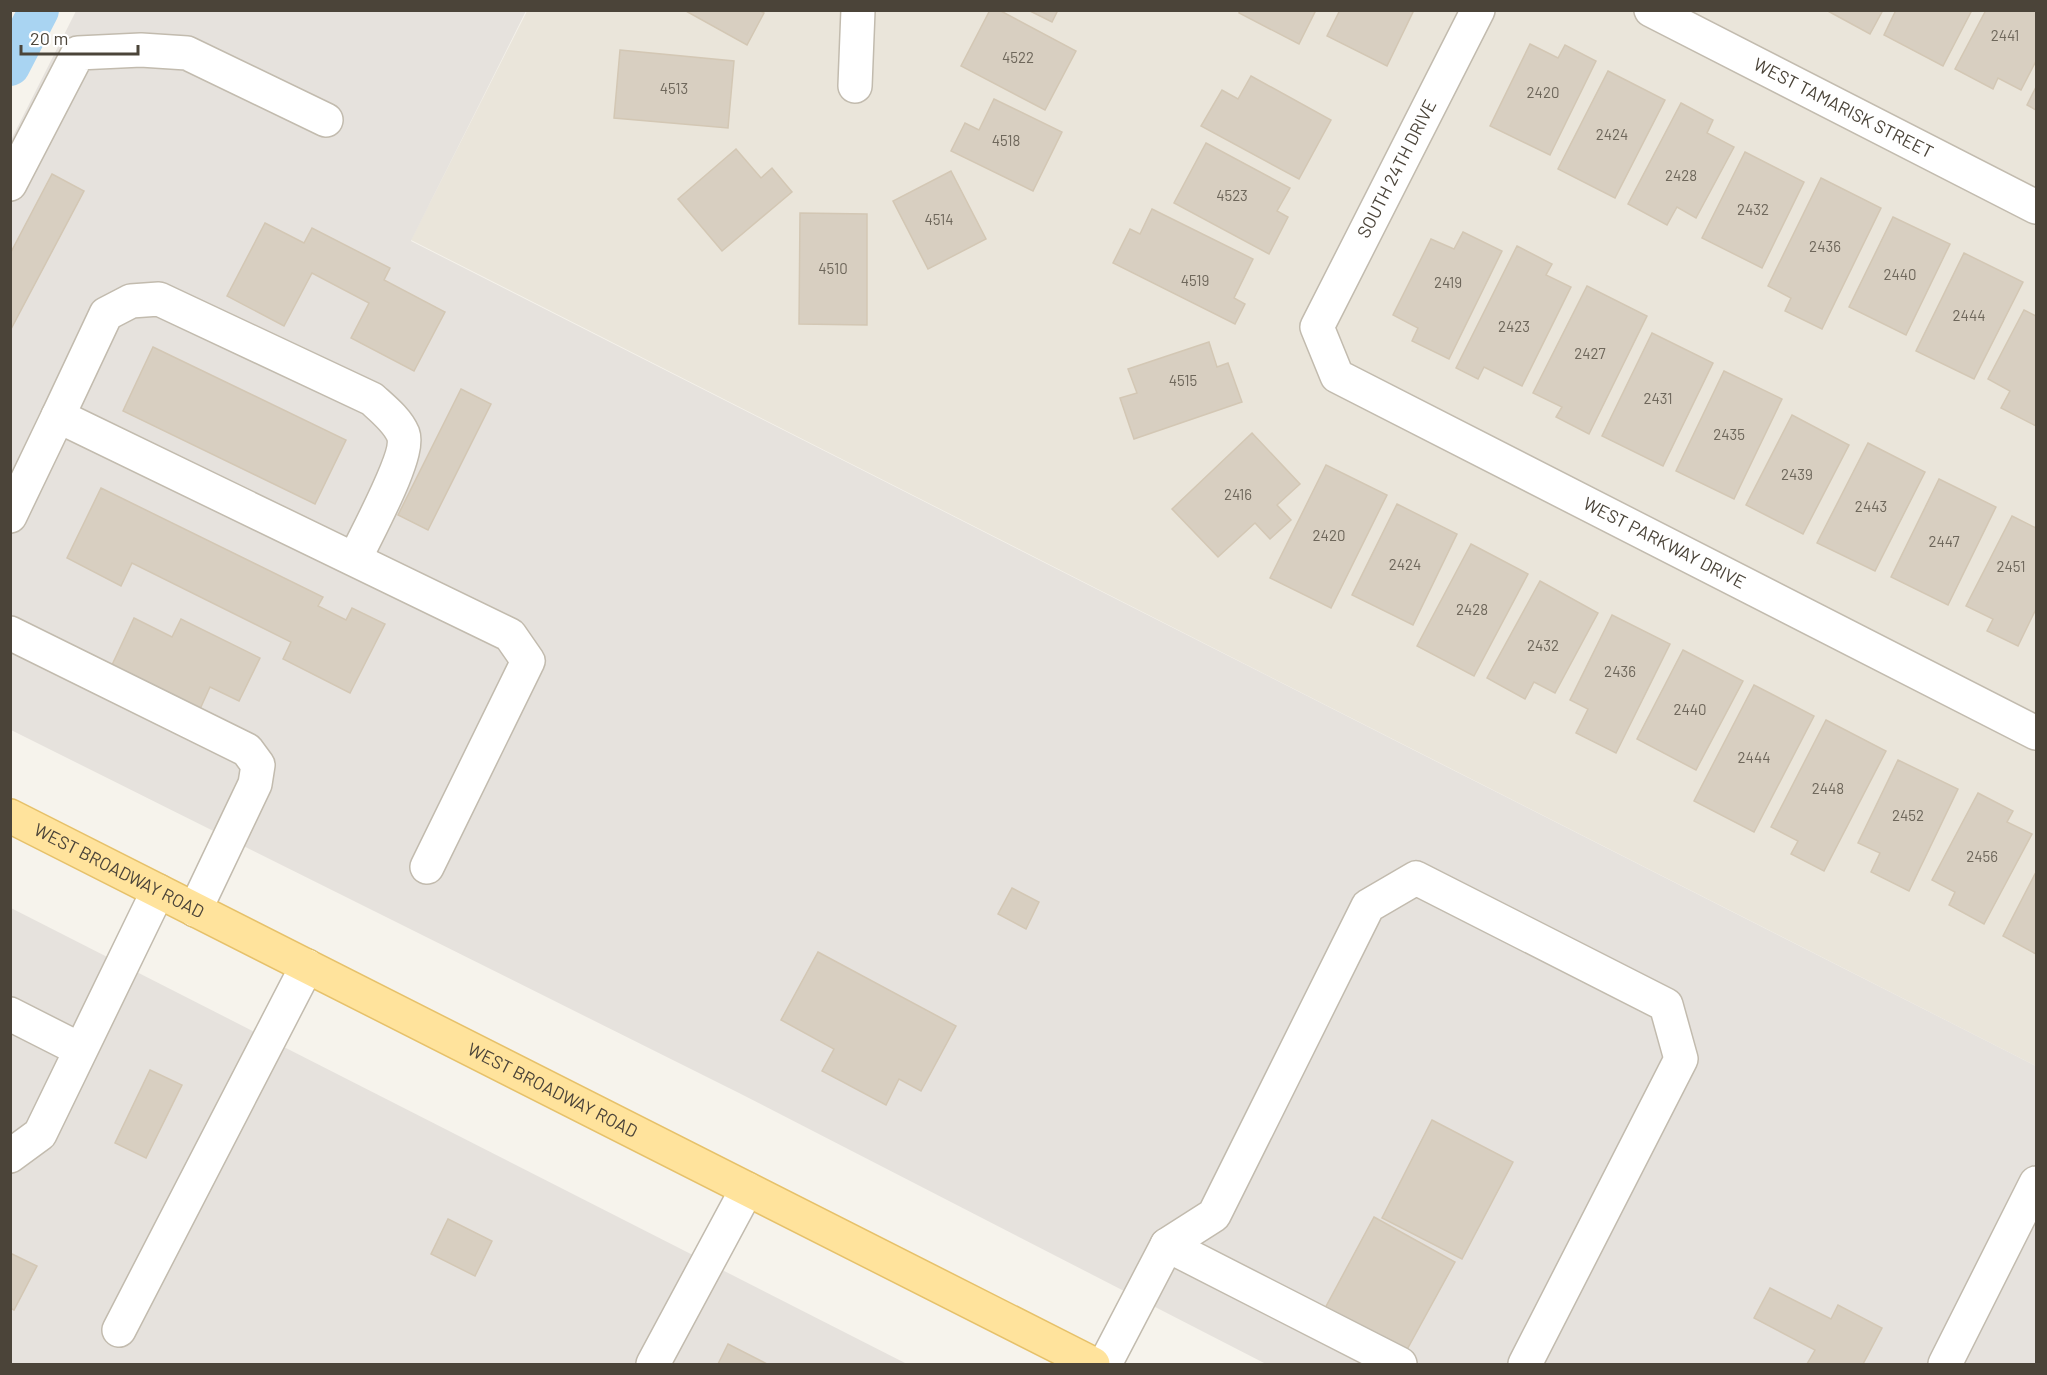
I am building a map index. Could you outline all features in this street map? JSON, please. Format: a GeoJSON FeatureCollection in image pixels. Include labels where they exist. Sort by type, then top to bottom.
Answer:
{"type":"FeatureCollection","features":[{"type":"Feature","properties":{"kind":"main road","name":"WEST BROADWAY ROAD"},"geometry":{"type":"LineString","coordinates":[[10,816],[1093,1365]]}},
{"type":"Feature","properties":{"kind":"street"},"geometry":{"type":"LineString","coordinates":[[855,86],[858,10]]}},
{"type":"Feature","properties":{"kind":"street","name":"SOUTH 24TH DRIVE"},"geometry":{"type":"LineString","coordinates":[[1317,327],[1478,10]]}},
{"type":"Feature","properties":{"kind":"street","name":"WEST TAMARISK STREET"},"geometry":{"type":"LineString","coordinates":[[1651,10],[2037,207]]}},
{"type":"Feature","properties":{"kind":"street"},"geometry":{"type":"LineString","coordinates":[[10,184],[78,53],[141,50],[187,53],[327,120]]}},
{"type":"Feature","properties":{"kind":"street"},"geometry":{"type":"LineString","coordinates":[[10,516],[106,314],[131,301],[159,299],[372,399],[389,413],[404,435],[402,460],[354,559]]}},
{"type":"Feature","properties":{"kind":"street","name":"WEST PARKWAY DRIVE"},"geometry":{"type":"LineString","coordinates":[[1317,327],[1337,376],[2037,733]]}},
{"type":"Feature","properties":{"kind":"street"},"geometry":{"type":"LineString","coordinates":[[58,416],[510,635],[528,661],[427,867]]}},
{"type":"Feature","properties":{"kind":"street"},"geometry":{"type":"LineString","coordinates":[[10,633],[247,750],[258,765],[255,784],[195,910]]}},
{"type":"Feature","properties":{"kind":"street"},"geometry":{"type":"LineString","coordinates":[[1105,1365],[1167,1245],[1214,1215],[1368,906],[1416,878],[1666,1005],[1681,1059],[1525,1365]]}},
{"type":"Feature","properties":{"kind":"street"},"geometry":{"type":"LineString","coordinates":[[10,1156],[39,1134],[158,891]]}},
{"type":"Feature","properties":{"kind":"street"},"geometry":{"type":"LineString","coordinates":[[119,1330],[307,966]]}},
{"type":"Feature","properties":{"kind":"street"},"geometry":{"type":"LineString","coordinates":[[10,1014],[80,1049]]}},
{"type":"Feature","properties":{"kind":"street"},"geometry":{"type":"LineString","coordinates":[[1945,1365],[2037,1183]]}},
{"type":"Feature","properties":{"kind":"street"},"geometry":{"type":"LineString","coordinates":[[653,1365],[747,1189]]}},
{"type":"Feature","properties":{"kind":"street"},"geometry":{"type":"LineString","coordinates":[[1167,1245],[1400,1365]]}},
{"type":"Feature","properties":{"kind":"shaded area"},"geometry":{"type":"Polygon","coordinates":[[[76,11],[526,11],[411,241],[2036,1066],[2036,1364],[1266,1364],[739,1093],[11,730],[10,142],[76,11]]]}},
{"type":"Feature","properties":{"kind":"shaded area"},"geometry":{"type":"Polygon","coordinates":[[[527,11],[2036,11],[2036,1066],[411,240],[527,11]]]}},
{"type":"Feature","properties":{"kind":"shaded area"},"geometry":{"type":"Polygon","coordinates":[[[11,908],[907,1364],[11,1364],[11,908]]]}},
{"type":"Feature","properties":{"kind":"building"},"geometry":{"type":"Polygon","coordinates":[[[684,10],[759,10],[764,13],[747,45],[684,10]]]}},
{"type":"Feature","properties":{"kind":"building"},"geometry":{"type":"Polygon","coordinates":[[[990,10],[999,10],[1076,51],[1045,110],[961,66],[990,10]]]}},
{"type":"Feature","properties":{"kind":"building"},"geometry":{"type":"Polygon","coordinates":[[[1028,10],[1058,10],[1052,22],[1028,10]]]}},
{"type":"Feature","properties":{"kind":"building"},"geometry":{"type":"Polygon","coordinates":[[[1240,10],[1316,10],[1299,44],[1239,13],[1240,10]]]}},
{"type":"Feature","properties":{"kind":"building"},"geometry":{"type":"Polygon","coordinates":[[[1340,10],[1414,10],[1387,66],[1327,36],[1340,10]]]}},
{"type":"Feature","properties":{"kind":"building"},"geometry":{"type":"Polygon","coordinates":[[[1826,10],[1883,10],[1870,34],[1826,10]]]}},
{"type":"Feature","properties":{"kind":"building"},"geometry":{"type":"Polygon","coordinates":[[[1896,10],[1972,10],[1943,66],[1884,35],[1896,10]]]}},
{"type":"Feature","properties":{"kind":"building"},"geometry":{"type":"Polygon","coordinates":[[[1986,10],[2036,10],[2036,61],[2021,90],[1998,78],[1993,89],[1955,69],[1986,10]]]}},
{"type":"Feature","properties":{"kind":"building"},"geometry":{"type":"Polygon","coordinates":[[[1530,44],[1558,58],[1565,45],[1596,61],[1550,155],[1490,126],[1530,44]]]}},
{"type":"Feature","properties":{"kind":"building"},"geometry":{"type":"Polygon","coordinates":[[[620,50],[734,61],[728,128],[614,118],[620,50]]]}},
{"type":"Feature","properties":{"kind":"building"},"geometry":{"type":"Polygon","coordinates":[[[1608,71],[1665,100],[1615,198],[1558,169],[1608,71]]]}},
{"type":"Feature","properties":{"kind":"building"},"geometry":{"type":"Polygon","coordinates":[[[1251,76],[1331,120],[1299,179],[1201,126],[1222,90],[1238,99],[1251,76]]]}},
{"type":"Feature","properties":{"kind":"building"},"geometry":{"type":"Polygon","coordinates":[[[2036,87],[2036,110],[2027,105],[2036,87]]]}},
{"type":"Feature","properties":{"kind":"building"},"geometry":{"type":"Polygon","coordinates":[[[994,99],[1062,132],[1033,191],[951,151],[965,123],[979,130],[994,99]]]}},
{"type":"Feature","properties":{"kind":"building"},"geometry":{"type":"Polygon","coordinates":[[[1681,103],[1713,120],[1707,133],[1734,147],[1696,218],[1677,207],[1667,225],[1628,204],[1681,103]]]}},
{"type":"Feature","properties":{"kind":"building"},"geometry":{"type":"Polygon","coordinates":[[[1206,143],[1290,188],[1277,211],[1288,217],[1269,254],[1174,203],[1206,143]]]}},
{"type":"Feature","properties":{"kind":"building"},"geometry":{"type":"Polygon","coordinates":[[[736,149],[761,178],[772,168],[792,192],[722,251],[678,199],[736,149]]]}},
{"type":"Feature","properties":{"kind":"building"},"geometry":{"type":"Polygon","coordinates":[[[1745,152],[1804,182],[1762,268],[1702,238],[1745,152]]]}},
{"type":"Feature","properties":{"kind":"building"},"geometry":{"type":"Polygon","coordinates":[[[951,171],[986,239],[928,269],[893,201],[951,171]]]}},
{"type":"Feature","properties":{"kind":"building"},"geometry":{"type":"Polygon","coordinates":[[[52,174],[84,191],[10,331],[10,254],[52,174]]]}},
{"type":"Feature","properties":{"kind":"building"},"geometry":{"type":"Polygon","coordinates":[[[1821,178],[1881,208],[1822,329],[1785,311],[1791,298],[1768,286],[1821,178]]]}},
{"type":"Feature","properties":{"kind":"building"},"geometry":{"type":"Polygon","coordinates":[[[1152,209],[1253,259],[1234,298],[1245,304],[1235,324],[1113,263],[1130,229],[1140,234],[1152,209]]]}},
{"type":"Feature","properties":{"kind":"building"},"geometry":{"type":"Polygon","coordinates":[[[800,213],[867,214],[867,325],[799,324],[800,213]]]}},
{"type":"Feature","properties":{"kind":"building"},"geometry":{"type":"Polygon","coordinates":[[[1893,217],[1950,244],[1906,335],[1849,307],[1893,217]]]}},
{"type":"Feature","properties":{"kind":"building"},"geometry":{"type":"Polygon","coordinates":[[[265,223],[304,243],[312,228],[390,268],[384,280],[445,312],[414,371],[351,338],[369,303],[312,273],[284,326],[227,296],[265,223]]]}},
{"type":"Feature","properties":{"kind":"building"},"geometry":{"type":"Polygon","coordinates":[[[1463,232],[1502,251],[1449,359],[1412,341],[1418,328],[1393,315],[1431,239],[1454,249],[1463,232]]]}},
{"type":"Feature","properties":{"kind":"building"},"geometry":{"type":"Polygon","coordinates":[[[1517,246],[1552,264],[1546,275],[1571,287],[1522,386],[1484,367],[1478,379],[1456,368],[1517,246]]]}},
{"type":"Feature","properties":{"kind":"building"},"geometry":{"type":"Polygon","coordinates":[[[1964,253],[2023,282],[1974,379],[1916,351],[1964,253]]]}},
{"type":"Feature","properties":{"kind":"building"},"geometry":{"type":"Polygon","coordinates":[[[1587,286],[1647,316],[1589,434],[1556,417],[1562,407],[1533,393],[1587,286]]]}},
{"type":"Feature","properties":{"kind":"building"},"geometry":{"type":"Polygon","coordinates":[[[2024,310],[2036,316],[2036,426],[2001,408],[2010,391],[1988,379],[2024,310]]]}},
{"type":"Feature","properties":{"kind":"building"},"geometry":{"type":"Polygon","coordinates":[[[1652,333],[1713,363],[1663,466],[1602,436],[1652,333]]]}},
{"type":"Feature","properties":{"kind":"building"},"geometry":{"type":"Polygon","coordinates":[[[1209,342],[1217,367],[1228,363],[1242,402],[1134,439],[1120,398],[1137,393],[1128,369],[1209,342]]]}},
{"type":"Feature","properties":{"kind":"building"},"geometry":{"type":"Polygon","coordinates":[[[153,347],[346,440],[315,504],[123,411],[153,347]]]}},
{"type":"Feature","properties":{"kind":"building"},"geometry":{"type":"Polygon","coordinates":[[[1724,371],[1782,399],[1734,499],[1676,471],[1724,371]]]}},
{"type":"Feature","properties":{"kind":"building"},"geometry":{"type":"Polygon","coordinates":[[[461,389],[491,404],[428,530],[398,515],[461,389]]]}},
{"type":"Feature","properties":{"kind":"building"},"geometry":{"type":"Polygon","coordinates":[[[1792,415],[1849,445],[1803,534],[1746,505],[1792,415]]]}},
{"type":"Feature","properties":{"kind":"building"},"geometry":{"type":"Polygon","coordinates":[[[1252,433],[1300,484],[1277,505],[1291,520],[1270,539],[1255,523],[1218,557],[1172,509],[1252,433]]]}},
{"type":"Feature","properties":{"kind":"building"},"geometry":{"type":"Polygon","coordinates":[[[1868,443],[1925,472],[1875,571],[1817,543],[1868,443]]]}},
{"type":"Feature","properties":{"kind":"building"},"geometry":{"type":"Polygon","coordinates":[[[1326,465],[1387,495],[1331,608],[1270,578],[1326,465]]]}},
{"type":"Feature","properties":{"kind":"building"},"geometry":{"type":"Polygon","coordinates":[[[1939,479],[1996,507],[1948,605],[1891,577],[1939,479]]]}},
{"type":"Feature","properties":{"kind":"building"},"geometry":{"type":"Polygon","coordinates":[[[101,488],[323,597],[318,606],[346,620],[352,608],[385,624],[350,693],[283,659],[291,642],[132,563],[121,586],[67,558],[101,488]]]}},
{"type":"Feature","properties":{"kind":"building"},"geometry":{"type":"Polygon","coordinates":[[[1397,504],[1457,534],[1413,625],[1352,595],[1397,504]]]}},
{"type":"Feature","properties":{"kind":"building"},"geometry":{"type":"Polygon","coordinates":[[[2012,516],[2036,528],[2036,609],[2018,646],[1987,631],[1993,619],[1966,606],[2012,516]]]}},
{"type":"Feature","properties":{"kind":"building"},"geometry":{"type":"Polygon","coordinates":[[[1471,544],[1528,574],[1474,676],[1417,646],[1471,544]]]}},
{"type":"Feature","properties":{"kind":"building"},"geometry":{"type":"Polygon","coordinates":[[[1540,581],[1598,613],[1555,693],[1534,682],[1525,699],[1487,678],[1540,581]]]}},
{"type":"Feature","properties":{"kind":"building"},"geometry":{"type":"Polygon","coordinates":[[[1612,615],[1670,644],[1616,753],[1576,733],[1588,709],[1570,700],[1612,615]]]}},
{"type":"Feature","properties":{"kind":"building"},"geometry":{"type":"Polygon","coordinates":[[[134,618],[172,637],[181,619],[260,658],[239,701],[210,687],[200,709],[112,665],[134,618]]]}},
{"type":"Feature","properties":{"kind":"building"},"geometry":{"type":"Polygon","coordinates":[[[1683,650],[1743,681],[1696,770],[1637,739],[1683,650]]]}},
{"type":"Feature","properties":{"kind":"building"},"geometry":{"type":"Polygon","coordinates":[[[1754,685],[1814,716],[1754,832],[1694,801],[1754,685]]]}},
{"type":"Feature","properties":{"kind":"building"},"geometry":{"type":"Polygon","coordinates":[[[1826,720],[1886,751],[1824,871],[1791,854],[1798,841],[1771,827],[1826,720]]]}},
{"type":"Feature","properties":{"kind":"building"},"geometry":{"type":"Polygon","coordinates":[[[1898,760],[1958,789],[1909,891],[1871,872],[1880,853],[1858,843],[1898,760]]]}},
{"type":"Feature","properties":{"kind":"building"},"geometry":{"type":"Polygon","coordinates":[[[1978,793],[2013,811],[2007,822],[2032,834],[1984,924],[1949,905],[1955,892],[1932,880],[1978,793]]]}},
{"type":"Feature","properties":{"kind":"building"},"geometry":{"type":"Polygon","coordinates":[[[2036,872],[2036,954],[2003,936],[2036,872]]]}},
{"type":"Feature","properties":{"kind":"building"},"geometry":{"type":"Polygon","coordinates":[[[1012,888],[1039,902],[1026,929],[998,914],[1012,888]]]}},
{"type":"Feature","properties":{"kind":"building"},"geometry":{"type":"Polygon","coordinates":[[[818,952],[956,1026],[921,1091],[899,1079],[886,1105],[822,1071],[834,1049],[781,1020],[818,952]]]}},
{"type":"Feature","properties":{"kind":"building"},"geometry":{"type":"Polygon","coordinates":[[[150,1070],[182,1085],[146,1158],[115,1143],[150,1070]]]}},
{"type":"Feature","properties":{"kind":"building"},"geometry":{"type":"Polygon","coordinates":[[[1432,1120],[1513,1162],[1462,1259],[1382,1218],[1432,1120]]]}},
{"type":"Feature","properties":{"kind":"building"},"geometry":{"type":"Polygon","coordinates":[[[1374,1217],[1455,1262],[1404,1355],[1323,1312],[1374,1217]]]}},
{"type":"Feature","properties":{"kind":"building"},"geometry":{"type":"Polygon","coordinates":[[[448,1219],[492,1241],[475,1276],[431,1254],[448,1219]]]}},
{"type":"Feature","properties":{"kind":"building"},"geometry":{"type":"Polygon","coordinates":[[[10,1253],[37,1266],[14,1310],[10,1308],[10,1253]]]}},
{"type":"Feature","properties":{"kind":"building"},"geometry":{"type":"Polygon","coordinates":[[[1770,1288],[1831,1319],[1838,1305],[1882,1328],[1863,1364],[1807,1364],[1815,1350],[1754,1318],[1770,1288]]]}},
{"type":"Feature","properties":{"kind":"building"},"geometry":{"type":"Polygon","coordinates":[[[728,1344],[767,1364],[718,1364],[728,1344]]]}},
{"type":"Feature","properties":{"kind":"waterway"},"geometry":{"type":"LineString","coordinates":[[10,66],[39,10]]}}]}
